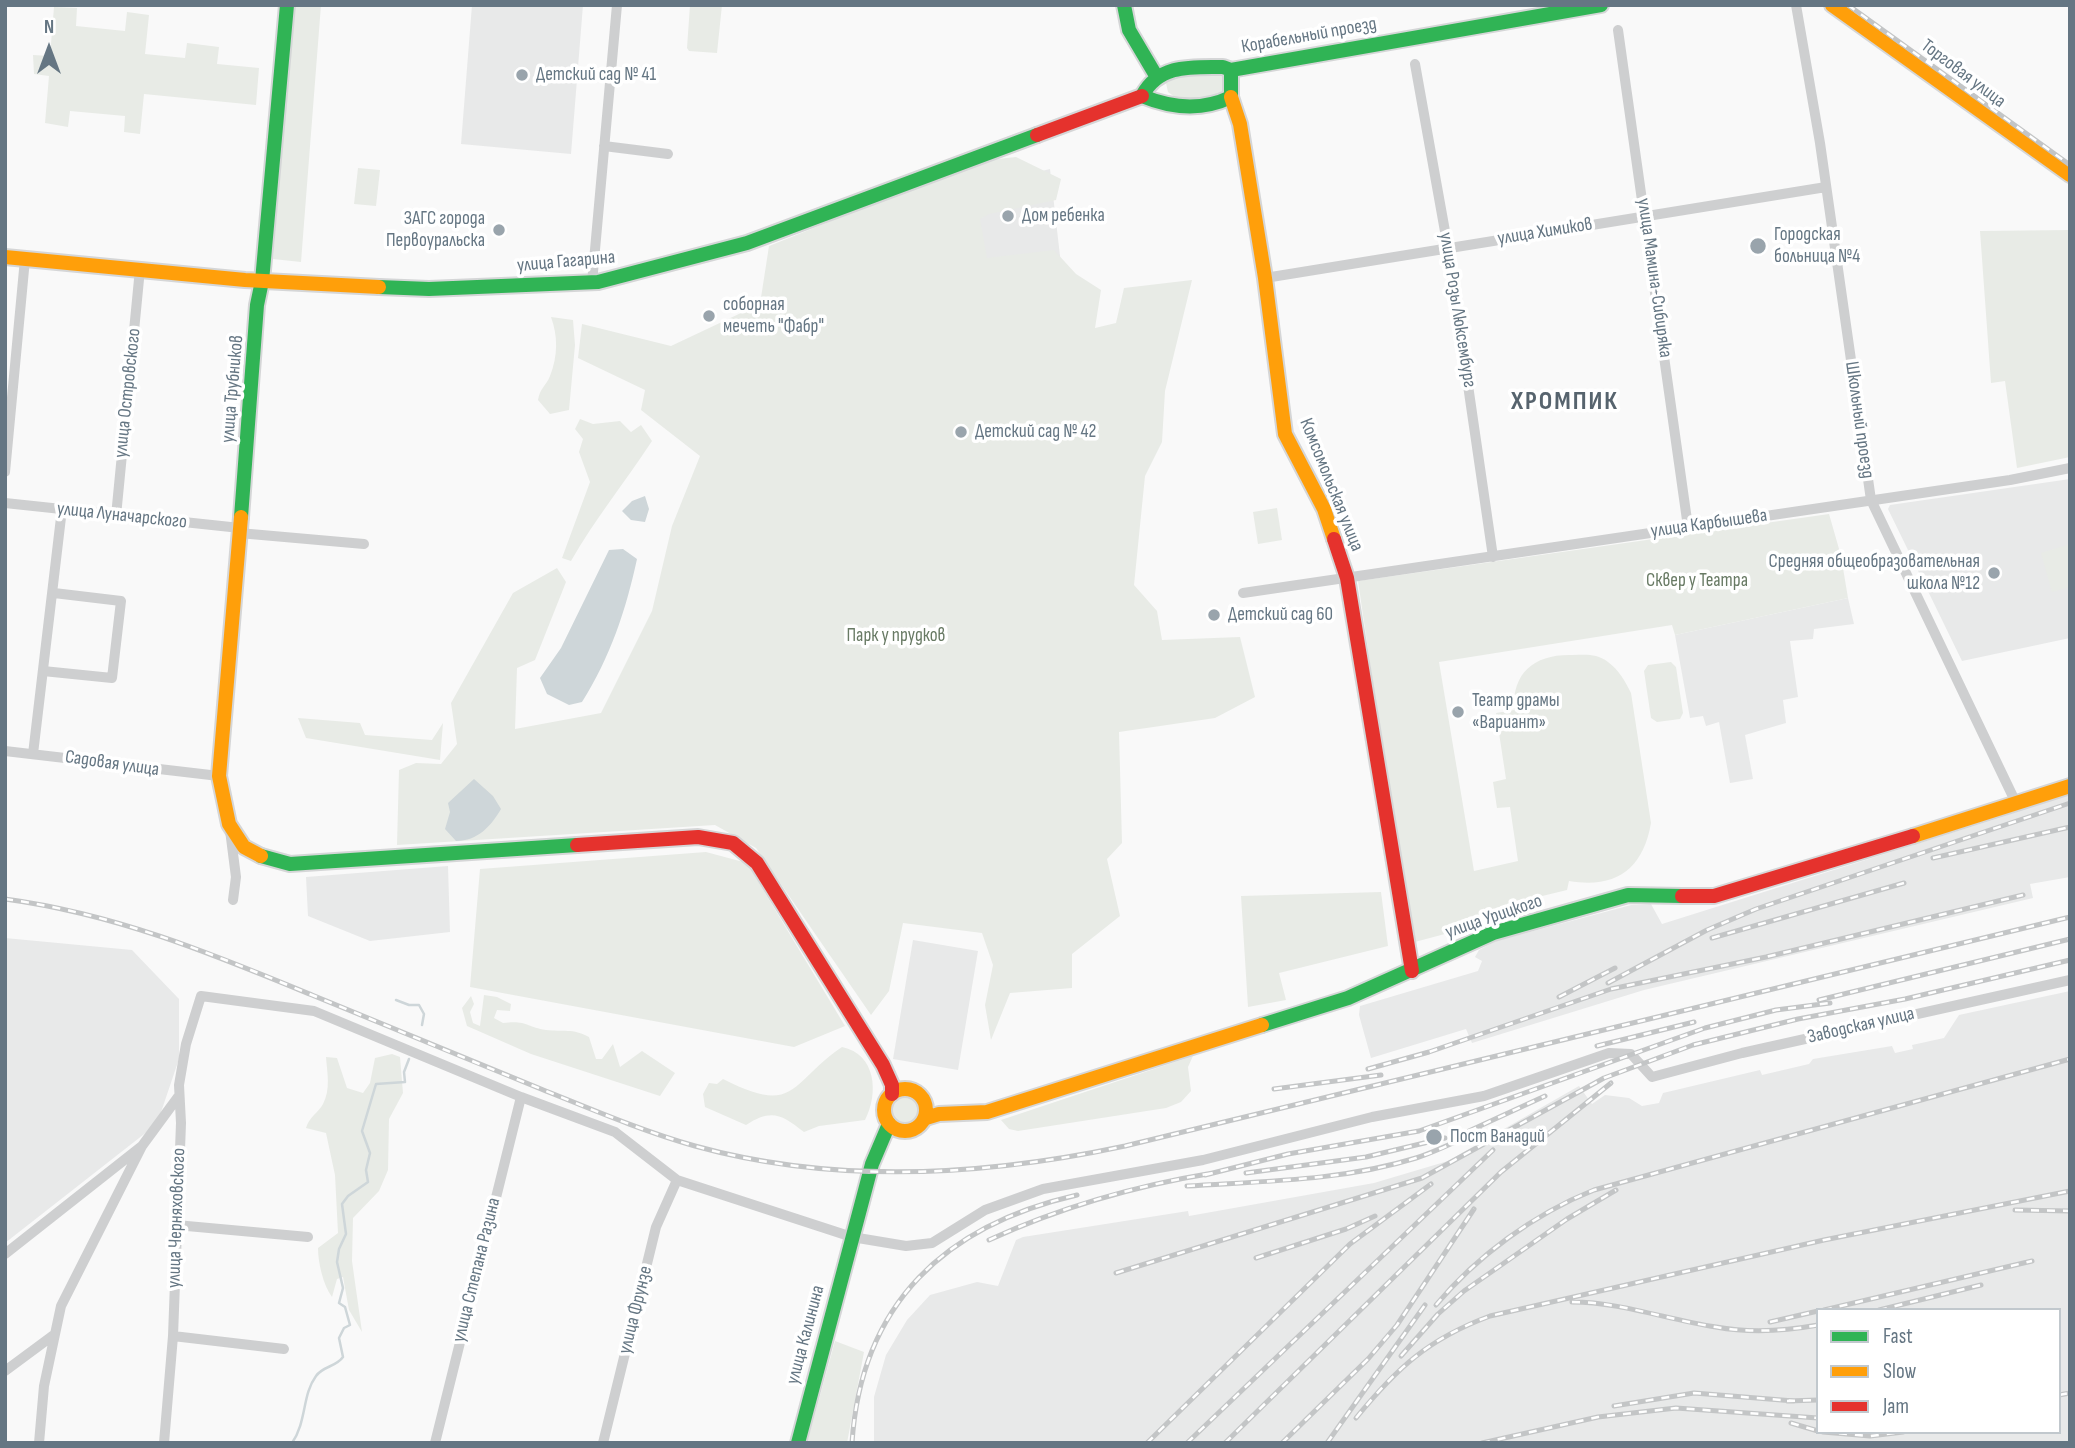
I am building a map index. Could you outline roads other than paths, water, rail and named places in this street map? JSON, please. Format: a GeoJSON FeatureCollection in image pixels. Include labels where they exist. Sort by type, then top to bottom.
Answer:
{"type":"FeatureCollection","features":[{"type":"Feature","properties":{"kind":"street","name":"улица Трубников"},"geometry":{"type":"LineString","coordinates":[[229,829],[223,812],[219,776],[257,333],[257,304],[262,281],[287,5]]}},
{"type":"Feature","properties":{"kind":"street"},"geometry":{"type":"LineString","coordinates":[[592,283],[617,5]]}},
{"type":"Feature","properties":{"kind":"street"},"geometry":{"type":"LineString","coordinates":[[1125,5],[1129,30],[1155,74],[1147,82],[1142,96],[1171,106],[1210,104],[1231,97]]}},
{"type":"Feature","properties":{"kind":"street","name":"Корабельный проезд"},"geometry":{"type":"LineString","coordinates":[[1155,74],[1176,68],[1223,67],[1231,70],[1601,5]]}},
{"type":"Feature","properties":{"kind":"street","name":"Школьный проезд"},"geometry":{"type":"LineString","coordinates":[[1796,5],[1826,187],[1871,500],[2017,805]]}},
{"type":"Feature","properties":{"kind":"street","name":"Торговая улица"},"geometry":{"type":"LineString","coordinates":[[1832,5],[2070,175]]}},
{"type":"Feature","properties":{"kind":"street","name":"улица Мамина-Сибиряка"},"geometry":{"type":"LineString","coordinates":[[1618,30],[1688,527]]}},
{"type":"Feature","properties":{"kind":"street","name":"улица Розы Люксембург"},"geometry":{"type":"LineString","coordinates":[[1415,64],[1448,248],[1493,556]]}},
{"type":"Feature","properties":{"kind":"street","name":"Комсомольская улица"},"geometry":{"type":"LineString","coordinates":[[1231,70],[1231,97],[1240,124],[1265,278],[1285,434],[1324,509],[1347,578],[1412,971]]}},
{"type":"Feature","properties":{"kind":"street","name":"улица Гагарина"},"geometry":{"type":"LineString","coordinates":[[5,257],[262,281],[429,289],[592,283],[696,259],[747,243],[1142,96]]}},
{"type":"Feature","properties":{"kind":"street"},"geometry":{"type":"LineString","coordinates":[[604,146],[668,154]]}},
{"type":"Feature","properties":{"kind":"street","name":"улица Химиков"},"geometry":{"type":"LineString","coordinates":[[1265,278],[1826,187]]}},
{"type":"Feature","properties":{"kind":"street"},"geometry":{"type":"LineString","coordinates":[[5,472],[25,259]]}},
{"type":"Feature","properties":{"kind":"street","name":"улица Островского"},"geometry":{"type":"LineString","coordinates":[[116,516],[140,269]]}},
{"type":"Feature","properties":{"kind":"street","name":"улица Карбышева"},"geometry":{"type":"LineString","coordinates":[[1243,593],[2010,480],[2070,468]]}},
{"type":"Feature","properties":{"kind":"street","name":"улица Луначарского"},"geometry":{"type":"LineString","coordinates":[[5,503],[364,544]]}},
{"type":"Feature","properties":{"kind":"street"},"geometry":{"type":"LineString","coordinates":[[33,754],[62,509]]}},
{"type":"Feature","properties":{"kind":"street"},"geometry":{"type":"LineString","coordinates":[[43,671],[112,678],[121,601],[54,593]]}},
{"type":"Feature","properties":{"kind":"street","name":"Садовая улица"},"geometry":{"type":"LineString","coordinates":[[5,751],[219,776]]}},
{"type":"Feature","properties":{"kind":"street","name":"улица Урицкого"},"geometry":{"type":"LineString","coordinates":[[930,1113],[965,1115],[987,1112],[1068,1088],[1348,998],[1493,933],[1628,895],[1714,896],[2017,805],[2070,786]]}},
{"type":"Feature","properties":{"kind":"street"},"geometry":{"type":"LineString","coordinates":[[229,829],[236,877],[233,900]]}},
{"type":"Feature","properties":{"kind":"street"},"geometry":{"type":"LineString","coordinates":[[229,829],[240,843],[259,857],[290,864],[685,837],[726,840],[757,863],[868,1040],[894,1089]]}},
{"type":"Feature","properties":{"kind":"street","name":"Заводская улица"},"geometry":{"type":"LineString","coordinates":[[852,1237],[894,1245],[924,1245],[941,1239],[985,1210],[1043,1189],[1203,1160],[1372,1117],[1484,1096],[1609,1053],[1631,1054],[1653,1077],[1742,1052],[2070,980]]}},
{"type":"Feature","properties":{"kind":"street","name":"улица Черняховского"},"geometry":{"type":"LineString","coordinates":[[164,1443],[173,1336],[181,1123],[178,1097],[186,1044],[201,996],[314,1011],[521,1097]]}},
{"type":"Feature","properties":{"kind":"street"},"geometry":{"type":"LineString","coordinates":[[894,1089],[916,1093],[930,1113],[922,1124],[910,1131],[890,1128],[883,1109],[894,1089]]}},
{"type":"Feature","properties":{"kind":"street"},"geometry":{"type":"LineString","coordinates":[[39,1443],[44,1386],[61,1306],[142,1146],[178,1097]]}},
{"type":"Feature","properties":{"kind":"street"},"geometry":{"type":"LineString","coordinates":[[521,1097],[615,1132],[677,1180],[852,1237]]}},
{"type":"Feature","properties":{"kind":"street","name":"улица Степана Разина"},"geometry":{"type":"LineString","coordinates":[[435,1443],[521,1097]]}},
{"type":"Feature","properties":{"kind":"street","name":"улица Калинина"},"geometry":{"type":"LineString","coordinates":[[798,1443],[872,1164],[890,1128]]}},
{"type":"Feature","properties":{"kind":"street"},"geometry":{"type":"LineString","coordinates":[[5,1254],[142,1146]]}},
{"type":"Feature","properties":{"kind":"street","name":"улица Фрунзе"},"geometry":{"type":"LineString","coordinates":[[603,1443],[656,1227],[677,1180]]}},
{"type":"Feature","properties":{"kind":"street"},"geometry":{"type":"LineString","coordinates":[[176,1225],[308,1237]]}},
{"type":"Feature","properties":{"kind":"street"},"geometry":{"type":"LineString","coordinates":[[5,1371],[55,1334]]}},
{"type":"Feature","properties":{"kind":"street"},"geometry":{"type":"LineString","coordinates":[[173,1336],[284,1349]]}},
{"type":"Feature","properties":{"kind":"waterway"},"geometry":{"type":"LineString","coordinates":[[396,1000],[409,1005],[419,1005],[424,1014],[422,1025]]}},
{"type":"Feature","properties":{"kind":"waterway"},"geometry":{"type":"LineString","coordinates":[[292,1443],[300,1426],[308,1391],[316,1376],[343,1357],[339,1338],[344,1328],[350,1325],[345,1307],[339,1303],[343,1288],[337,1262],[346,1234],[342,1204],[348,1196],[368,1182],[366,1170],[370,1153],[362,1131],[376,1084],[405,1082],[404,1072],[409,1059]]}},
{"type":"Feature","properties":{"kind":"railway"},"geometry":{"type":"LineString","coordinates":[[1848,5],[2070,165]]}},
{"type":"Feature","properties":{"kind":"railway"},"geometry":{"type":"LineString","coordinates":[[1608,983],[1707,930],[1756,909],[2070,803]]}},
{"type":"Feature","properties":{"kind":"railway"},"geometry":{"type":"LineString","coordinates":[[1933,858],[2070,827]]}},
{"type":"Feature","properties":{"kind":"railway"},"geometry":{"type":"LineString","coordinates":[[1712,938],[1904,883]]}},
{"type":"Feature","properties":{"kind":"railway"},"geometry":{"type":"LineString","coordinates":[[1368,1069],[1429,1052],[1611,989],[1766,957],[2023,895]]}},
{"type":"Feature","properties":{"kind":"railway"},"geometry":{"type":"LineString","coordinates":[[5,899],[85,914],[199,950],[598,1112],[675,1140],[748,1158],[802,1167],[910,1172],[1018,1164],[1125,1146],[2070,917]]}},
{"type":"Feature","properties":{"kind":"railway"},"geometry":{"type":"LineString","coordinates":[[1819,1000],[2070,939]]}},
{"type":"Feature","properties":{"kind":"railway"},"geometry":{"type":"LineString","coordinates":[[1116,1273],[1422,1178],[1604,1078],[1693,1045],[1798,1019],[1905,999],[2070,960]]}},
{"type":"Feature","properties":{"kind":"railway"},"geometry":{"type":"LineString","coordinates":[[1559,997],[1615,968]]}},
{"type":"Feature","properties":{"kind":"railway"},"geometry":{"type":"LineString","coordinates":[[1205,1175],[1288,1154],[1419,1131],[1705,1028],[1776,1010],[1830,1003]]}},
{"type":"Feature","properties":{"kind":"railway"},"geometry":{"type":"LineString","coordinates":[[1597,1046],[1694,1022]]}},
{"type":"Feature","properties":{"kind":"railway"},"geometry":{"type":"LineString","coordinates":[[1436,1305],[1488,1253],[1508,1238],[1550,1211],[1594,1190],[2070,1059]]}},
{"type":"Feature","properties":{"kind":"railway"},"geometry":{"type":"LineString","coordinates":[[1274,1089],[1381,1075]]}},
{"type":"Feature","properties":{"kind":"railway"},"geometry":{"type":"LineString","coordinates":[[1225,1443],[1501,1172],[1611,1083]]}},
{"type":"Feature","properties":{"kind":"railway"},"geometry":{"type":"LineString","coordinates":[[1469,1131],[1545,1096]]}},
{"type":"Feature","properties":{"kind":"railway"},"geometry":{"type":"LineString","coordinates":[[1187,1186],[1303,1179],[1388,1166],[1424,1155],[1480,1130]]}},
{"type":"Feature","properties":{"kind":"railway"},"geometry":{"type":"LineString","coordinates":[[1246,1173],[1366,1157],[1445,1138]]}},
{"type":"Feature","properties":{"kind":"railway"},"geometry":{"type":"LineString","coordinates":[[1187,1443],[1493,1150]]}},
{"type":"Feature","properties":{"kind":"railway"},"geometry":{"type":"LineString","coordinates":[[989,1240],[1043,1217],[1098,1199],[1213,1173]]}},
{"type":"Feature","properties":{"kind":"railway"},"geometry":{"type":"LineString","coordinates":[[1147,1443],[1350,1244],[1431,1184]]}},
{"type":"Feature","properties":{"kind":"railway"},"geometry":{"type":"LineString","coordinates":[[1401,1356],[1438,1314],[1464,1291],[1567,1219],[1616,1190]]}},
{"type":"Feature","properties":{"kind":"railway"},"geometry":{"type":"LineString","coordinates":[[1356,1418],[1415,1357],[1449,1335],[1490,1316],[1824,1240],[2070,1191]]}},
{"type":"Feature","properties":{"kind":"railway"},"geometry":{"type":"LineString","coordinates":[[852,1443],[859,1393],[873,1349],[893,1311],[919,1278],[951,1250],[988,1227],[1030,1209],[1077,1195]]}},
{"type":"Feature","properties":{"kind":"railway"},"geometry":{"type":"LineString","coordinates":[[1282,1443],[1368,1359],[1397,1325],[1474,1209]]}},
{"type":"Feature","properties":{"kind":"railway"},"geometry":{"type":"LineString","coordinates":[[2015,1210],[2070,1211]]}},
{"type":"Feature","properties":{"kind":"railway"},"geometry":{"type":"LineString","coordinates":[[1256,1258],[1346,1229],[1375,1216]]}},
{"type":"Feature","properties":{"kind":"railway"},"geometry":{"type":"LineString","coordinates":[[1832,1308],[2032,1261]]}},
{"type":"Feature","properties":{"kind":"railway"},"geometry":{"type":"LineString","coordinates":[[1887,1308],[1981,1285]]}},
{"type":"Feature","properties":{"kind":"railway"},"geometry":{"type":"LineString","coordinates":[[1572,1302],[1626,1308],[1729,1329],[1793,1329],[1816,1325]]}},
{"type":"Feature","properties":{"kind":"railway"},"geometry":{"type":"LineString","coordinates":[[1327,1443],[1425,1305]]}},
{"type":"Feature","properties":{"kind":"railway"},"geometry":{"type":"LineString","coordinates":[[1770,1322],[1816,1311]]}},
{"type":"Feature","properties":{"kind":"railway"},"geometry":{"type":"LineString","coordinates":[[1614,1406],[1694,1393],[1794,1401]]}},
{"type":"Feature","properties":{"kind":"railway"},"geometry":{"type":"LineString","coordinates":[[2061,1395],[2070,1393]]}},
{"type":"Feature","properties":{"kind":"railway"},"geometry":{"type":"LineString","coordinates":[[1787,1401],[1816,1400]]}},
{"type":"Feature","properties":{"kind":"railway"},"geometry":{"type":"LineString","coordinates":[[1482,1443],[1598,1417],[1676,1408],[1816,1418]]}},
{"type":"Feature","properties":{"kind":"railway"},"geometry":{"type":"LineString","coordinates":[[1791,1423],[1816,1430]]}},
{"type":"Feature","properties":{"kind":"railway"},"geometry":{"type":"LineString","coordinates":[[1846,1434],[1886,1434]]}},
{"type":"Feature","properties":{"kind":"place","name":"Детский сад № 41"},"geometry":{"type":"Point","coordinates":[522,75]}},
{"type":"Feature","properties":{"kind":"place","name":"Дом ребенка"},"geometry":{"type":"Point","coordinates":[1008,216]}},
{"type":"Feature","properties":{"kind":"place","name":"ЗАГС города Первоуральска"},"geometry":{"type":"Point","coordinates":[499,230]}},
{"type":"Feature","properties":{"kind":"place","name":"Городская больница №4"},"geometry":{"type":"Point","coordinates":[1758,246]}},
{"type":"Feature","properties":{"kind":"place","name":"соборная мечеть \"Фабр\""},"geometry":{"type":"Point","coordinates":[709,316]}},
{"type":"Feature","properties":{"kind":"place","name":"Детский сад № 42"},"geometry":{"type":"Point","coordinates":[961,432]}},
{"type":"Feature","properties":{"kind":"place","name":"Средняя общеобразовательная школа №12"},"geometry":{"type":"Point","coordinates":[1994,573]}},
{"type":"Feature","properties":{"kind":"place","name":"Детский сад 60"},"geometry":{"type":"Point","coordinates":[1214,615]}},
{"type":"Feature","properties":{"kind":"place","name":"Театр драмы «Вариант»"},"geometry":{"type":"Point","coordinates":[1458,712]}},
{"type":"Feature","properties":{"kind":"place","name":"Пост Ванадий"},"geometry":{"type":"Point","coordinates":[1434,1137]}},
{"type":"Feature","properties":{"kind":"district","name":"ХРОМПИК"},"geometry":{"type":"Point","coordinates":[1565,402]}},
{"type":"Feature","properties":{"kind":"park label","name":"Сквер у Театра"},"geometry":{"type":"Point","coordinates":[1697,581]}},
{"type":"Feature","properties":{"kind":"park label","name":"Парк у прудков"},"geometry":{"type":"Point","coordinates":[896,636]}}]}
